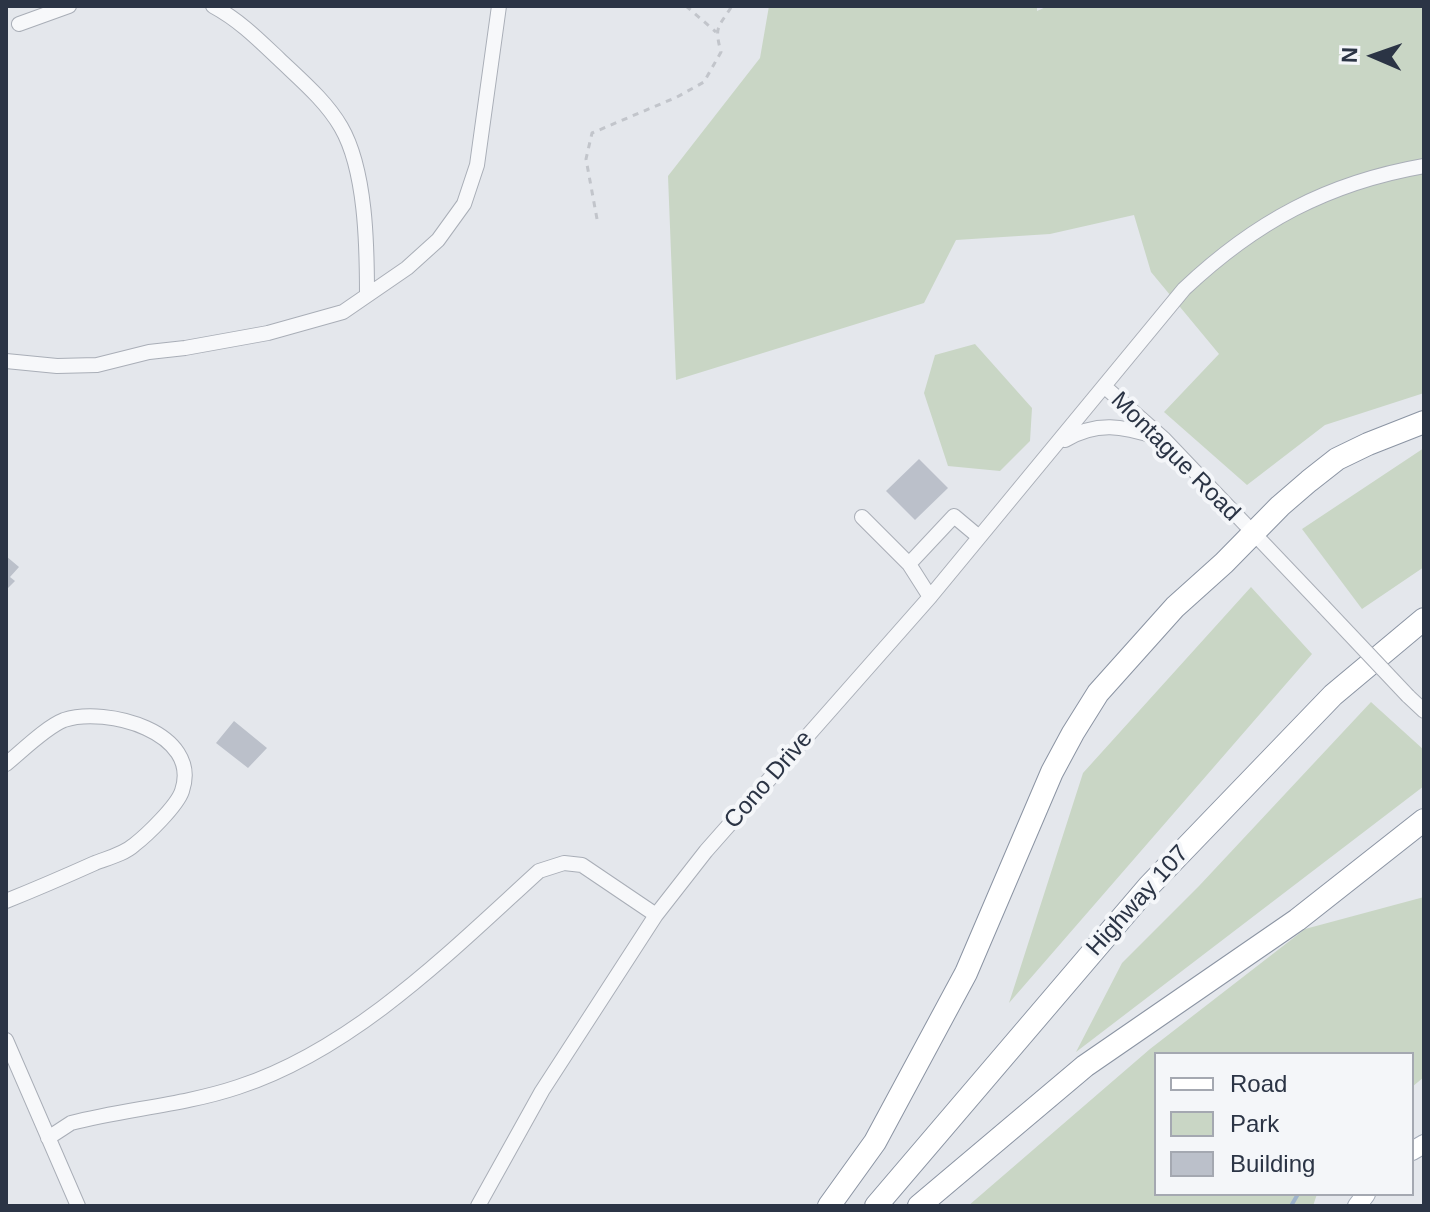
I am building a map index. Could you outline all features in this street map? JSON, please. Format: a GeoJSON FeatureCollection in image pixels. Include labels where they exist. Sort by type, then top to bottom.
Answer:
{"type":"FeatureCollection","features":[{"type":"Feature","properties":{"kind":"highway"},"geometry":{"type":"LineString","coordinates":[[829,1206],[875,1142],[966,973],[1052,772],[1098,693],[1175,607],[1280,506],[1337,459],[1424,422]]}},
{"type":"Feature","properties":{"kind":"highway","name":"Highway 107"},"geometry":{"type":"LineString","coordinates":[[876,1206],[1149,886],[1333,695],[1424,619]]}},
{"type":"Feature","properties":{"kind":"highway"},"geometry":{"type":"LineString","coordinates":[[919,1206],[1085,1066],[1297,920],[1424,820]]}},
{"type":"Feature","properties":{"kind":"street"},"geometry":{"type":"LineString","coordinates":[[19,24],[69,6]]}},
{"type":"Feature","properties":{"kind":"street"},"geometry":{"type":"LineString","coordinates":[[213,6],[237,19],[302,80],[342,128],[353,157],[367,229],[367,295]]}},
{"type":"Feature","properties":{"kind":"street"},"geometry":{"type":"LineString","coordinates":[[6,361],[67,366],[115,363],[149,352],[268,333],[343,312],[407,268],[438,240],[464,204],[477,165],[499,6]]}},
{"type":"Feature","properties":{"kind":"street","name":"Montague Road"},"geometry":{"type":"LineString","coordinates":[[1424,166],[1375,176],[1331,190],[1260,227],[1233,245],[1184,289],[1105,387],[1164,439],[1251,534],[1424,711]]}},
{"type":"Feature","properties":{"kind":"street","name":"Cono Drive"},"geometry":{"type":"LineString","coordinates":[[478,1206],[542,1091],[656,915],[706,851],[930,597],[1105,387]]}},
{"type":"Feature","properties":{"kind":"street"},"geometry":{"type":"LineString","coordinates":[[1055,446],[1076,433],[1106,426],[1125,427],[1164,439]]}},
{"type":"Feature","properties":{"kind":"street"},"geometry":{"type":"LineString","coordinates":[[909,564],[954,516],[979,537]]}},
{"type":"Feature","properties":{"kind":"street"},"geometry":{"type":"LineString","coordinates":[[862,517],[909,564],[930,597]]}},
{"type":"Feature","properties":{"kind":"street"},"geometry":{"type":"LineString","coordinates":[[6,764],[60,722],[97,716],[122,718],[150,730],[174,747],[184,769],[182,791],[171,807],[132,847],[6,901]]}},
{"type":"Feature","properties":{"kind":"street"},"geometry":{"type":"LineString","coordinates":[[48,1138],[71,1123],[237,1087],[287,1068],[388,1006],[539,871],[564,863],[582,865],[656,915]]}},
{"type":"Feature","properties":{"kind":"street"},"geometry":{"type":"LineString","coordinates":[[6,1040],[78,1206]]}},
{"type":"Feature","properties":{"kind":"path"},"geometry":{"type":"LineString","coordinates":[[686,6],[716,32]]}},
{"type":"Feature","properties":{"kind":"path"},"geometry":{"type":"LineString","coordinates":[[597,219],[586,159],[592,133],[677,97],[704,82],[721,52],[716,32],[719,20],[732,6]]}},
{"type":"Feature","properties":{"kind":"green space"},"geometry":{"type":"Polygon","coordinates":[[[769,6],[1037,6],[1037,11],[1048,6],[1424,6],[1424,393],[1325,425],[1247,485],[1164,412],[1219,354],[1151,272],[1134,215],[1050,234],[956,240],[924,303],[676,380],[668,176],[760,58],[769,6]]]}},
{"type":"Feature","properties":{"kind":"green space"},"geometry":{"type":"Polygon","coordinates":[[[975,344],[1032,408],[1030,441],[1000,471],[948,466],[924,393],[935,355],[975,344]]]}},
{"type":"Feature","properties":{"kind":"green space"},"geometry":{"type":"Polygon","coordinates":[[[1424,448],[1424,567],[1362,609],[1302,529],[1424,448]]]}},
{"type":"Feature","properties":{"kind":"green space"},"geometry":{"type":"Polygon","coordinates":[[[1251,587],[1312,654],[1009,1003],[1083,773],[1251,587]]]}},
{"type":"Feature","properties":{"kind":"green space"},"geometry":{"type":"Polygon","coordinates":[[[1371,702],[1424,750],[1424,786],[1076,1052],[1122,963],[1199,886],[1371,702]]]}},
{"type":"Feature","properties":{"kind":"green space"},"geometry":{"type":"Polygon","coordinates":[[[1424,897],[1424,1077],[1414,1085],[1414,1052],[1154,1052],[1154,1196],[1316,1196],[1313,1206],[968,1206],[1150,1049],[1305,929],[1424,897]]]}},
{"type":"Feature","properties":{"kind":"building"},"geometry":{"type":"Polygon","coordinates":[[[919,459],[948,488],[915,520],[886,491],[919,459]]]}},
{"type":"Feature","properties":{"kind":"building"},"geometry":{"type":"Polygon","coordinates":[[[6,556],[19,567],[10,577],[15,581],[6,590],[6,556]]]}},
{"type":"Feature","properties":{"kind":"building"},"geometry":{"type":"Polygon","coordinates":[[[234,721],[267,748],[248,768],[216,743],[234,721]]]}},
{"type":"Feature","properties":{"kind":"waterway"},"geometry":{"type":"LineString","coordinates":[[1291,1206],[1297,1196]]}}]}
